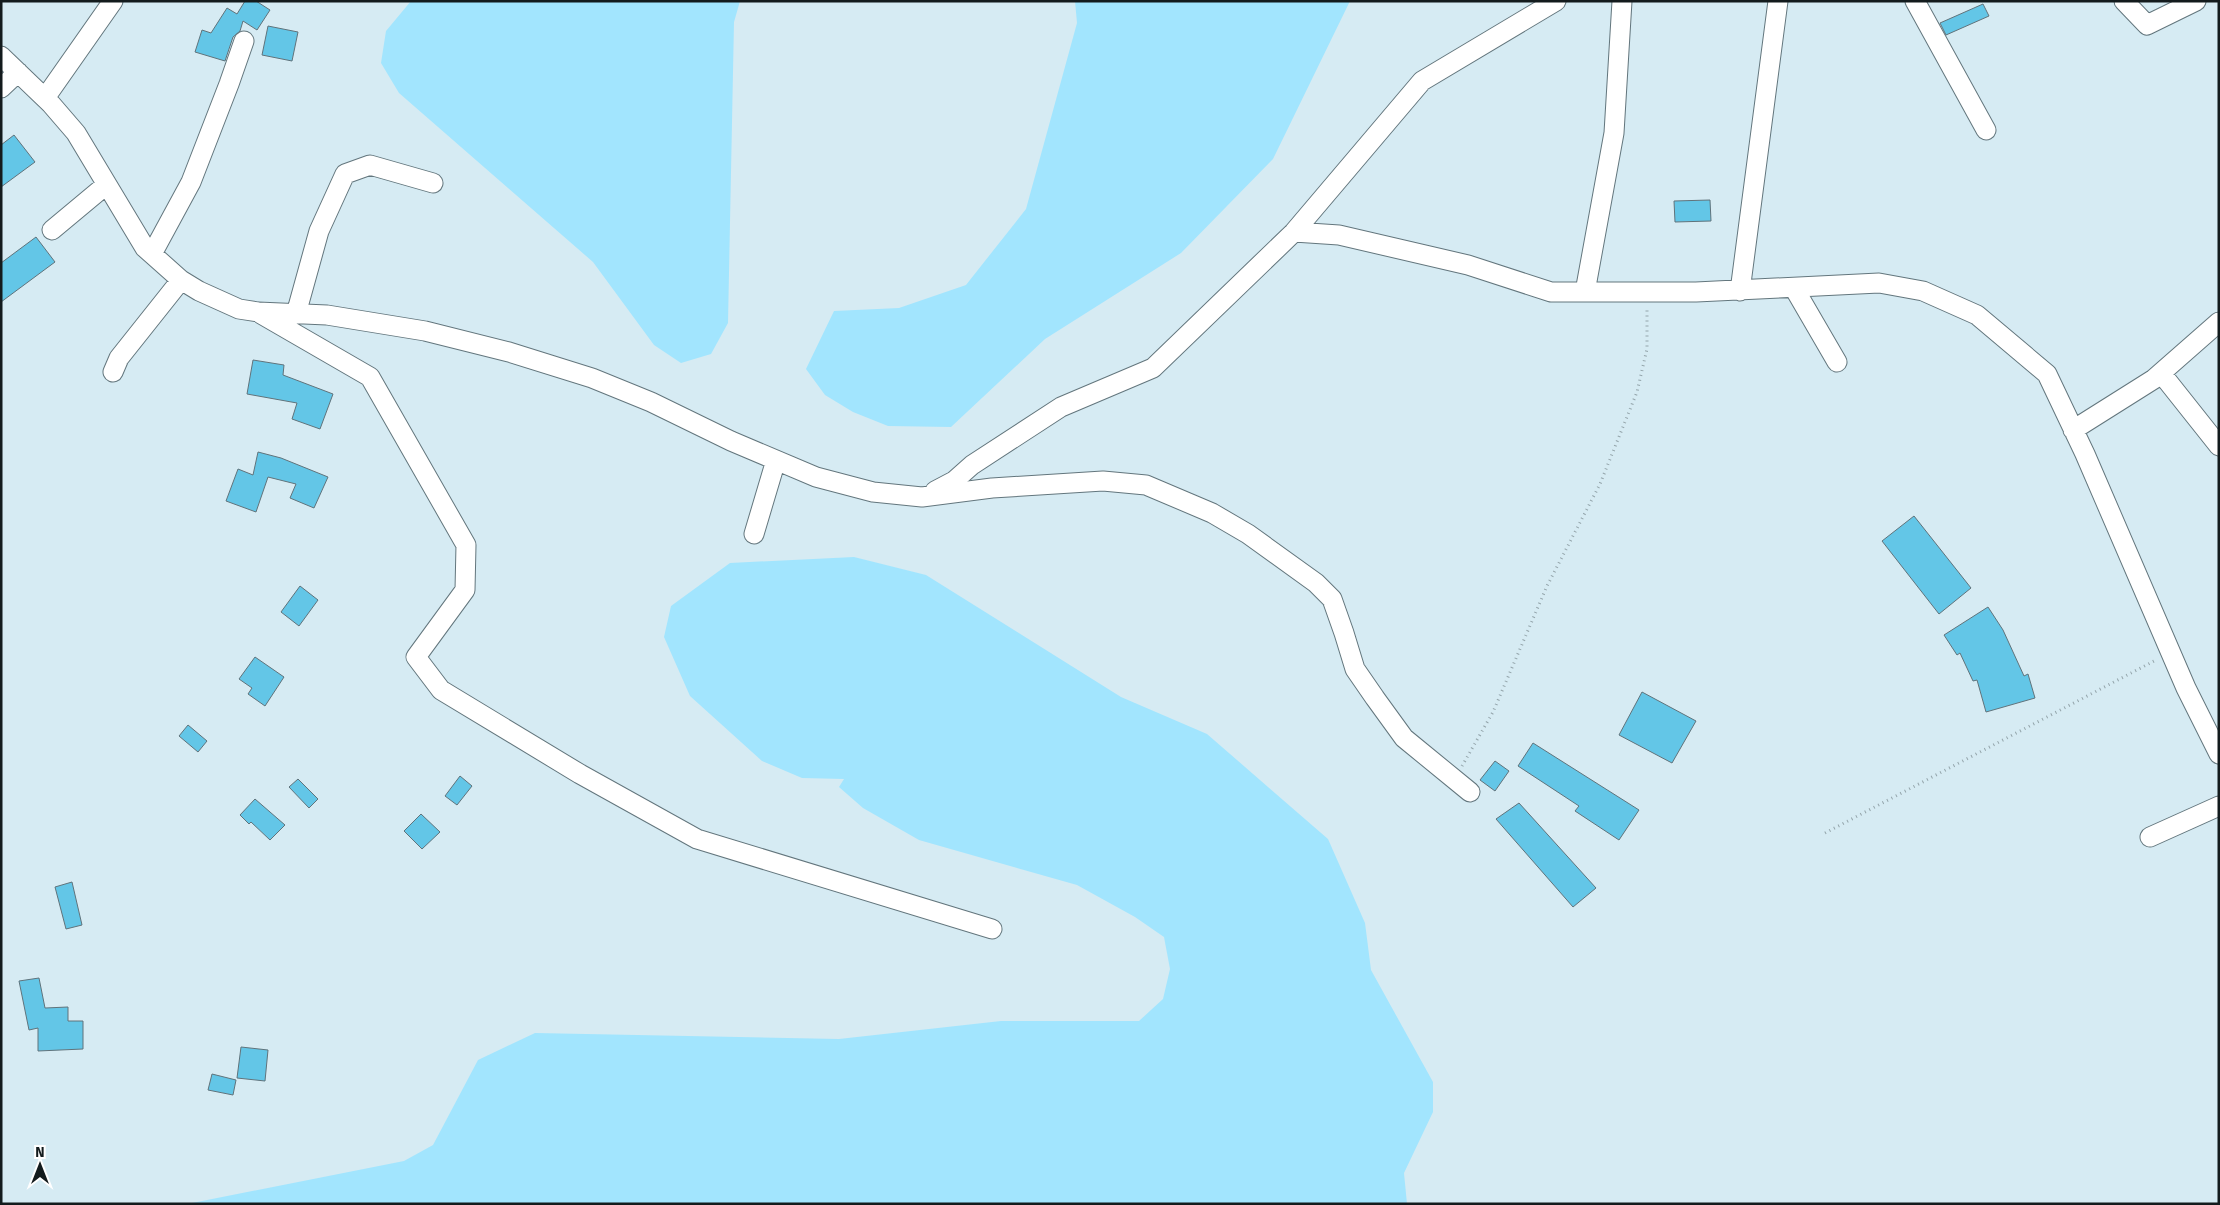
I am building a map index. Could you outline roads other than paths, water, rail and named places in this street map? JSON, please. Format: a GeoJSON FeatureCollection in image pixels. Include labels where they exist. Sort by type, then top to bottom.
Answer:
{"type":"FeatureCollection","features":[{"type":"Feature","properties":{"kind":"street"},"geometry":{"type":"LineString","coordinates":[[45,98],[113,1]]}},
{"type":"Feature","properties":{"kind":"street"},"geometry":{"type":"LineString","coordinates":[[922,497],[954,481],[972,465],[1061,408],[1153,368],[1294,232],[1422,81],[1556,1]]}},
{"type":"Feature","properties":{"kind":"street"},"geometry":{"type":"LineString","coordinates":[[1585,292],[1614,133],[1622,1]]}},
{"type":"Feature","properties":{"kind":"street"},"geometry":{"type":"LineString","coordinates":[[1740,291],[1778,1]]}},
{"type":"Feature","properties":{"kind":"street"},"geometry":{"type":"LineString","coordinates":[[1915,1],[1986,130]]}},
{"type":"Feature","properties":{"kind":"street"},"geometry":{"type":"LineString","coordinates":[[2124,1],[2147,25],[2196,1]]}},
{"type":"Feature","properties":{"kind":"street"},"geometry":{"type":"LineString","coordinates":[[152,254],[191,182],[244,41]]}},
{"type":"Feature","properties":{"kind":"street"},"geometry":{"type":"LineString","coordinates":[[1,56],[45,98],[76,133],[106,186],[145,248],[180,280],[199,292],[239,309],[258,312],[327,315],[425,331],[508,352],[592,378],[651,402],[816,477],[873,492],[922,497],[992,488],[1103,481],[1146,485],[1212,513],[1248,534],[1316,583],[1332,599],[1354,669],[1404,738],[1470,792]]}},
{"type":"Feature","properties":{"kind":"street"},"geometry":{"type":"LineString","coordinates":[[1,88],[18,72]]}},
{"type":"Feature","properties":{"kind":"street"},"geometry":{"type":"LineString","coordinates":[[296,314],[319,231],[345,174],[370,165],[433,183]]}},
{"type":"Feature","properties":{"kind":"street"},"geometry":{"type":"LineString","coordinates":[[52,230],[106,186]]}},
{"type":"Feature","properties":{"kind":"street"},"geometry":{"type":"LineString","coordinates":[[1294,232],[1339,235],[1468,265],[1551,292],[1740,291],[1879,284],[1923,291],[1977,315],[2047,374],[2170,653],[2219,754]]}},
{"type":"Feature","properties":{"kind":"street"},"geometry":{"type":"LineString","coordinates":[[113,372],[119,358],[180,280]]}},
{"type":"Feature","properties":{"kind":"street"},"geometry":{"type":"LineString","coordinates":[[1794,288],[1837,362]]}},
{"type":"Feature","properties":{"kind":"street"},"geometry":{"type":"LineString","coordinates":[[258,312],[370,377],[466,545],[465,590],[416,657],[441,690],[580,774],[697,839],[992,929]]}},
{"type":"Feature","properties":{"kind":"street"},"geometry":{"type":"LineString","coordinates":[[2073,430],[2161,373],[2219,322]]}},
{"type":"Feature","properties":{"kind":"street"},"geometry":{"type":"LineString","coordinates":[[2161,373],[2219,446]]}},
{"type":"Feature","properties":{"kind":"street"},"geometry":{"type":"LineString","coordinates":[[754,534],[776,460]]}},
{"type":"Feature","properties":{"kind":"street"},"geometry":{"type":"LineString","coordinates":[[2150,837],[2219,806]]}}]}
